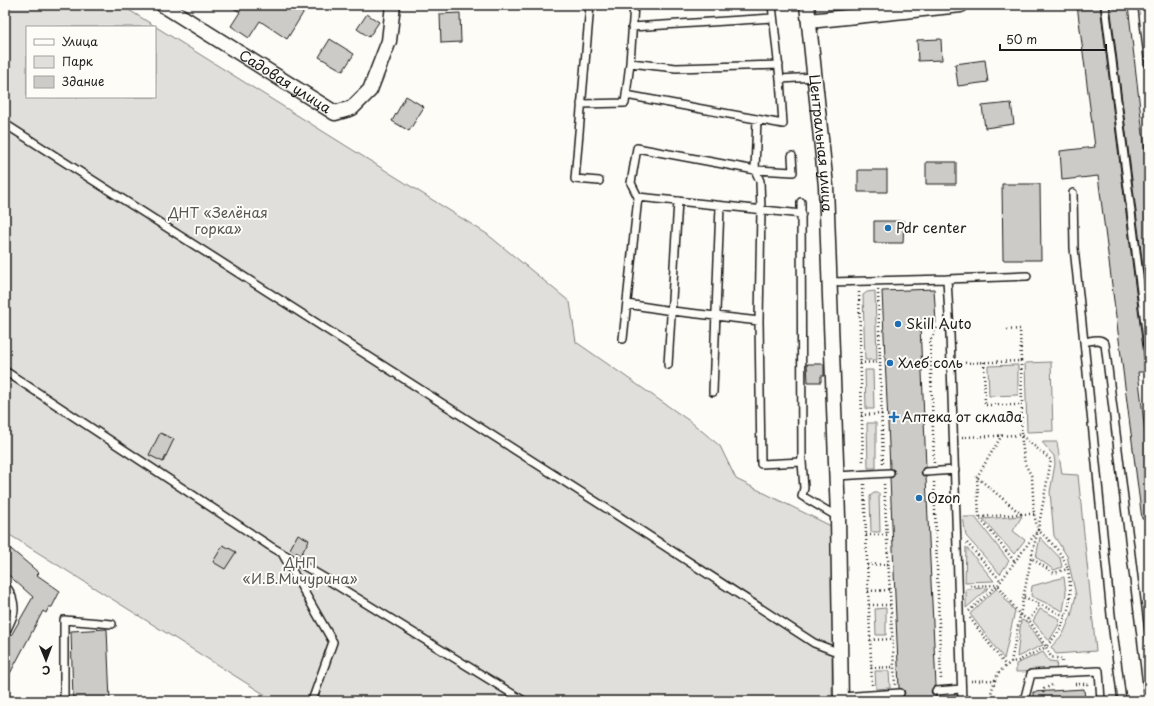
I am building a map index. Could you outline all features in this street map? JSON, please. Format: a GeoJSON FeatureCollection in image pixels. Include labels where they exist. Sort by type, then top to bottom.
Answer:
{"type":"FeatureCollection","features":[{"type":"Feature","properties":{"kind":"street","name":"Садовая улица"},"geometry":{"type":"LineString","coordinates":[[163,5],[335,113],[352,108],[370,90],[389,41],[394,5]]}},
{"type":"Feature","properties":{"kind":"street","name":"Центральная улица"},"geometry":{"type":"LineString","coordinates":[[807,5],[826,186],[838,517],[841,699]]}},
{"type":"Feature","properties":{"kind":"street"},"geometry":{"type":"LineString","coordinates":[[809,21],[961,5]]}},
{"type":"Feature","properties":{"kind":"lane"},"geometry":{"type":"LineString","coordinates":[[590,5],[575,179],[598,181]]}},
{"type":"Feature","properties":{"kind":"lane"},"geometry":{"type":"LineString","coordinates":[[582,104],[625,103],[630,63],[634,5]]}},
{"type":"Feature","properties":{"kind":"lane"},"geometry":{"type":"LineString","coordinates":[[626,95],[783,124],[779,65],[772,5]]}},
{"type":"Feature","properties":{"kind":"lane"},"geometry":{"type":"LineString","coordinates":[[1105,5],[1149,355]]}},
{"type":"Feature","properties":{"kind":"lane"},"geometry":{"type":"LineString","coordinates":[[1142,5],[1149,66]]}},
{"type":"Feature","properties":{"kind":"lane"},"geometry":{"type":"LineString","coordinates":[[632,27],[774,18]]}},
{"type":"Feature","properties":{"kind":"lane"},"geometry":{"type":"LineString","coordinates":[[630,63],[676,68],[779,65]]}},
{"type":"Feature","properties":{"kind":"lane"},"geometry":{"type":"LineString","coordinates":[[780,80],[815,77]]}},
{"type":"Feature","properties":{"kind":"lane"},"geometry":{"type":"LineString","coordinates":[[757,119],[755,170],[760,181],[761,210],[759,321],[761,464],[802,462]]}},
{"type":"Feature","properties":{"kind":"lane"},"geometry":{"type":"LineString","coordinates":[[5,124],[814,643],[840,653]]}},
{"type":"Feature","properties":{"kind":"lane"},"geometry":{"type":"LineString","coordinates":[[623,340],[638,197],[631,183],[637,148],[755,170],[793,172],[792,156]]}},
{"type":"Feature","properties":{"kind":"lane"},"geometry":{"type":"LineString","coordinates":[[1073,193],[1074,248],[1111,615],[1122,701]]}},
{"type":"Feature","properties":{"kind":"lane"},"geometry":{"type":"LineString","coordinates":[[638,197],[802,214]]}},
{"type":"Feature","properties":{"kind":"lane"},"geometry":{"type":"LineString","coordinates":[[668,365],[678,202]]}},
{"type":"Feature","properties":{"kind":"lane"},"geometry":{"type":"LineString","coordinates":[[801,202],[802,462],[804,488],[802,496],[838,517]]}},
{"type":"Feature","properties":{"kind":"lane"},"geometry":{"type":"LineString","coordinates":[[714,392],[720,206]]}},
{"type":"Feature","properties":{"kind":"lane"},"geometry":{"type":"LineString","coordinates":[[830,282],[1027,276]]}},
{"type":"Feature","properties":{"kind":"lane"},"geometry":{"type":"LineString","coordinates":[[947,279],[954,437],[962,701]]}},
{"type":"Feature","properties":{"kind":"lane"},"geometry":{"type":"LineString","coordinates":[[626,304],[759,321]]}},
{"type":"Feature","properties":{"kind":"lane"},"geometry":{"type":"LineString","coordinates":[[1084,342],[1100,340],[1105,344],[1149,701]]}},
{"type":"Feature","properties":{"kind":"lane"},"geometry":{"type":"LineString","coordinates":[[5,371],[282,552],[524,701]]}},
{"type":"Feature","properties":{"kind":"lane"},"geometry":{"type":"LineString","coordinates":[[930,472],[955,470]]}},
{"type":"Feature","properties":{"kind":"lane"},"geometry":{"type":"LineString","coordinates":[[836,476],[887,473]]}},
{"type":"Feature","properties":{"kind":"lane"},"geometry":{"type":"LineString","coordinates":[[282,552],[333,642],[312,701]]}},
{"type":"Feature","properties":{"kind":"lane"},"geometry":{"type":"LineString","coordinates":[[5,586],[11,594],[15,611],[5,633]]}},
{"type":"Feature","properties":{"kind":"lane"},"geometry":{"type":"LineString","coordinates":[[64,701],[64,620],[112,624]]}},
{"type":"Feature","properties":{"kind":"lane"},"geometry":{"type":"LineString","coordinates":[[1024,701],[1031,674],[1099,671],[1102,701]]}},
{"type":"Feature","properties":{"kind":"lane"},"geometry":{"type":"LineString","coordinates":[[938,691],[961,689]]}},
{"type":"Feature","properties":{"kind":"lane"},"geometry":{"type":"LineString","coordinates":[[841,699],[872,694],[897,693]]}},
{"type":"Feature","properties":{"kind":"path"},"geometry":{"type":"LineString","coordinates":[[878,286],[882,414],[887,473],[888,564],[892,639],[897,693]]}},
{"type":"Feature","properties":{"kind":"path"},"geometry":{"type":"LineString","coordinates":[[859,287],[861,415],[872,694]]}},
{"type":"Feature","properties":{"kind":"path"},"geometry":{"type":"LineString","coordinates":[[938,321],[938,328],[930,341],[930,472],[938,691]]}},
{"type":"Feature","properties":{"kind":"path"},"geometry":{"type":"LineString","coordinates":[[990,700],[995,680],[999,672],[1011,662],[1018,661],[1046,647],[1061,629],[1069,609],[1071,592],[1068,569],[1063,557],[1056,546],[1038,530],[1034,514],[1032,477],[1025,464],[1021,434],[1022,405],[1020,330],[1007,330]]}},
{"type":"Feature","properties":{"kind":"path"},"geometry":{"type":"LineString","coordinates":[[951,363],[1021,361]]}},
{"type":"Feature","properties":{"kind":"path"},"geometry":{"type":"LineString","coordinates":[[860,363],[880,362]]}},
{"type":"Feature","properties":{"kind":"path"},"geometry":{"type":"LineString","coordinates":[[984,362],[985,405],[1022,405]]}},
{"type":"Feature","properties":{"kind":"path"},"geometry":{"type":"LineString","coordinates":[[861,415],[882,414]]}},
{"type":"Feature","properties":{"kind":"path"},"geometry":{"type":"LineString","coordinates":[[954,437],[1021,434],[1050,460],[1038,530],[1031,558],[1011,662]]}},
{"type":"Feature","properties":{"kind":"path"},"geometry":{"type":"LineString","coordinates":[[1002,435],[977,477],[979,517],[1015,562]]}},
{"type":"Feature","properties":{"kind":"path"},"geometry":{"type":"LineString","coordinates":[[977,477],[1021,514]]}},
{"type":"Feature","properties":{"kind":"path"},"geometry":{"type":"LineString","coordinates":[[979,517],[1034,514]]}},
{"type":"Feature","properties":{"kind":"path"},"geometry":{"type":"LineString","coordinates":[[1006,666],[967,614],[1001,581],[1038,530]]}},
{"type":"Feature","properties":{"kind":"path"},"geometry":{"type":"LineString","coordinates":[[957,531],[1001,581]]}},
{"type":"Feature","properties":{"kind":"path"},"geometry":{"type":"LineString","coordinates":[[866,536],[887,535]]}},
{"type":"Feature","properties":{"kind":"path"},"geometry":{"type":"LineString","coordinates":[[1031,558],[1054,573],[1068,569]]}},
{"type":"Feature","properties":{"kind":"path"},"geometry":{"type":"LineString","coordinates":[[867,565],[888,564]]}},
{"type":"Feature","properties":{"kind":"path"},"geometry":{"type":"LineString","coordinates":[[958,587],[998,584]]}},
{"type":"Feature","properties":{"kind":"path"},"geometry":{"type":"LineString","coordinates":[[998,584],[1020,615],[1029,620],[1051,657],[1062,659],[1062,673]]}},
{"type":"Feature","properties":{"kind":"path"},"geometry":{"type":"LineString","coordinates":[[868,591],[890,590]]}},
{"type":"Feature","properties":{"kind":"path"},"geometry":{"type":"LineString","coordinates":[[1024,597],[1065,616]]}},
{"type":"Feature","properties":{"kind":"path"},"geometry":{"type":"LineString","coordinates":[[1029,620],[1040,604]]}},
{"type":"Feature","properties":{"kind":"path"},"geometry":{"type":"LineString","coordinates":[[869,606],[890,605]]}},
{"type":"Feature","properties":{"kind":"path"},"geometry":{"type":"LineString","coordinates":[[870,640],[892,639]]}},
{"type":"Feature","properties":{"kind":"path"},"geometry":{"type":"LineString","coordinates":[[871,668],[894,667]]}},
{"type":"Feature","properties":{"kind":"path"},"geometry":{"type":"LineString","coordinates":[[961,681],[995,680]]}},
{"type":"Feature","properties":{"kind":"path"},"geometry":{"type":"LineString","coordinates":[[1070,683],[1087,684],[1091,690]]}},
{"type":"Feature","properties":{"kind":"path"},"geometry":{"type":"LineString","coordinates":[[1042,701],[1044,689],[1051,685],[1058,684]]}},
{"type":"Feature","properties":{"kind":"path"},"geometry":{"type":"LineString","coordinates":[[968,701],[1011,701]]}},
{"type":"Feature","properties":{"kind":"green space","name":"ДНТ «Зелёная горка»"},"geometry":{"type":"Polygon","coordinates":[[[5,5],[121,5],[155,26],[26,26],[26,98],[156,98],[156,27],[487,234],[570,302],[576,342],[691,422],[720,446],[736,479],[833,527],[832,701],[275,701],[5,532],[5,5]]]}},
{"type":"Feature","properties":{"kind":"green space"},"geometry":{"type":"Polygon","coordinates":[[[875,291],[877,360],[865,360],[863,295],[867,292],[875,291]]]}},
{"type":"Feature","properties":{"kind":"green space"},"geometry":{"type":"Polygon","coordinates":[[[1051,362],[1053,431],[1027,432],[1025,363],[1051,362]]]}},
{"type":"Feature","properties":{"kind":"green space"},"geometry":{"type":"Polygon","coordinates":[[[1018,365],[1018,395],[989,396],[988,366],[1018,365]]]}},
{"type":"Feature","properties":{"kind":"green space"},"geometry":{"type":"Polygon","coordinates":[[[865,370],[873,370],[874,409],[866,409],[865,370]]]}},
{"type":"Feature","properties":{"kind":"green space"},"geometry":{"type":"Polygon","coordinates":[[[867,423],[876,423],[876,468],[868,468],[867,423]]]}},
{"type":"Feature","properties":{"kind":"green space"},"geometry":{"type":"Polygon","coordinates":[[[1042,442],[1057,442],[1062,474],[1078,475],[1096,651],[1056,654],[1051,647],[1063,634],[1071,616],[1076,595],[1067,556],[1054,536],[1050,492],[1055,464],[1054,456],[1042,442]]]}},
{"type":"Feature","properties":{"kind":"green space"},"geometry":{"type":"Polygon","coordinates":[[[874,493],[879,493],[880,532],[871,532],[870,496],[874,493]]]}},
{"type":"Feature","properties":{"kind":"green space"},"geometry":{"type":"Polygon","coordinates":[[[1022,516],[1013,531],[1025,540],[1014,554],[983,519],[1022,516]]]}},
{"type":"Feature","properties":{"kind":"green space"},"geometry":{"type":"Polygon","coordinates":[[[963,517],[975,517],[1009,561],[1000,574],[966,536],[963,517]]]}},
{"type":"Feature","properties":{"kind":"green space"},"geometry":{"type":"Polygon","coordinates":[[[1040,537],[1060,558],[1062,567],[1054,570],[1036,557],[1040,537]]]}},
{"type":"Feature","properties":{"kind":"green space"},"geometry":{"type":"Polygon","coordinates":[[[966,547],[994,581],[965,582],[966,547]]]}},
{"type":"Feature","properties":{"kind":"green space"},"geometry":{"type":"Polygon","coordinates":[[[1064,577],[1066,593],[1063,611],[1031,596],[1032,586],[1064,577]]]}},
{"type":"Feature","properties":{"kind":"green space"},"geometry":{"type":"Polygon","coordinates":[[[989,588],[966,608],[966,589],[989,588]]]}},
{"type":"Feature","properties":{"kind":"green space"},"geometry":{"type":"Polygon","coordinates":[[[997,588],[1015,611],[1004,659],[970,614],[997,588]]]}},
{"type":"Feature","properties":{"kind":"green space"},"geometry":{"type":"Polygon","coordinates":[[[886,608],[886,635],[876,635],[875,609],[886,608]]]}},
{"type":"Feature","properties":{"kind":"green space"},"geometry":{"type":"Polygon","coordinates":[[[1040,609],[1060,619],[1058,626],[1049,641],[1033,621],[1040,609]]]}},
{"type":"Feature","properties":{"kind":"green space"},"geometry":{"type":"Polygon","coordinates":[[[1021,620],[1027,622],[1043,645],[1017,657],[1021,620]]]}},
{"type":"Feature","properties":{"kind":"green space"},"geometry":{"type":"Polygon","coordinates":[[[1043,652],[1049,661],[1057,662],[1056,671],[1016,672],[1016,664],[1043,652]]]}},
{"type":"Feature","properties":{"kind":"green space"},"geometry":{"type":"Polygon","coordinates":[[[875,671],[889,671],[890,688],[876,689],[875,671]]]}},
{"type":"Feature","properties":{"kind":"building"},"geometry":{"type":"Polygon","coordinates":[[[229,5],[308,5],[287,39],[260,21],[249,38],[231,26],[240,12],[229,5]]]}},
{"type":"Feature","properties":{"kind":"building"},"geometry":{"type":"Polygon","coordinates":[[[1077,5],[1100,5],[1144,356],[1149,360],[1149,372],[1138,372],[1149,466],[1149,519],[1142,519],[1098,176],[1062,180],[1060,151],[1095,147],[1077,5]]]}},
{"type":"Feature","properties":{"kind":"building"},"geometry":{"type":"Polygon","coordinates":[[[1110,5],[1128,5],[1149,186],[1149,315],[1110,5]]]}},
{"type":"Feature","properties":{"kind":"building"},"geometry":{"type":"Polygon","coordinates":[[[460,13],[461,42],[441,43],[440,14],[460,13]]]}},
{"type":"Feature","properties":{"kind":"building"},"geometry":{"type":"Polygon","coordinates":[[[367,14],[379,22],[369,37],[357,29],[367,14]]]}},
{"type":"Feature","properties":{"kind":"building"},"geometry":{"type":"Polygon","coordinates":[[[330,39],[354,54],[343,71],[319,57],[330,39]]]}},
{"type":"Feature","properties":{"kind":"building"},"geometry":{"type":"Polygon","coordinates":[[[941,39],[942,60],[918,61],[917,40],[941,39]]]}},
{"type":"Feature","properties":{"kind":"building"},"geometry":{"type":"Polygon","coordinates":[[[985,60],[988,82],[958,86],[955,64],[985,60]]]}},
{"type":"Feature","properties":{"kind":"building"},"geometry":{"type":"Polygon","coordinates":[[[406,96],[424,107],[409,131],[392,121],[406,96]]]}},
{"type":"Feature","properties":{"kind":"building"},"geometry":{"type":"Polygon","coordinates":[[[1011,103],[1014,124],[985,128],[982,106],[1011,103]]]}},
{"type":"Feature","properties":{"kind":"building"},"geometry":{"type":"Polygon","coordinates":[[[926,162],[956,162],[956,184],[926,184],[926,162]]]}},
{"type":"Feature","properties":{"kind":"building"},"geometry":{"type":"Polygon","coordinates":[[[858,170],[887,170],[887,192],[858,192],[858,170]]]}},
{"type":"Feature","properties":{"kind":"building"},"geometry":{"type":"Polygon","coordinates":[[[1002,184],[1040,184],[1041,260],[1003,260],[1002,184]]]}},
{"type":"Feature","properties":{"kind":"building"},"geometry":{"type":"Polygon","coordinates":[[[874,221],[904,221],[903,243],[874,243],[874,221]]]}},
{"type":"Feature","properties":{"kind":"building"},"geometry":{"type":"Polygon","coordinates":[[[934,289],[936,323],[920,324],[926,467],[923,468],[921,472],[922,475],[926,477],[936,686],[933,687],[931,691],[932,694],[936,696],[936,701],[900,701],[900,698],[903,697],[905,693],[904,690],[899,688],[890,478],[893,477],[895,473],[894,470],[890,468],[882,291],[934,289]]]}},
{"type":"Feature","properties":{"kind":"building"},"geometry":{"type":"Polygon","coordinates":[[[807,364],[824,364],[824,376],[821,376],[821,382],[808,382],[807,364]]]}},
{"type":"Feature","properties":{"kind":"building"},"geometry":{"type":"Polygon","coordinates":[[[160,433],[174,439],[163,462],[149,455],[160,433]]]}},
{"type":"Feature","properties":{"kind":"building"},"geometry":{"type":"Polygon","coordinates":[[[298,534],[309,540],[301,555],[290,549],[298,534]]]}},
{"type":"Feature","properties":{"kind":"building"},"geometry":{"type":"Polygon","coordinates":[[[5,544],[39,573],[37,575],[60,591],[52,607],[49,607],[46,613],[43,611],[5,683],[5,646],[33,597],[5,572],[5,544]]]}},
{"type":"Feature","properties":{"kind":"building"},"geometry":{"type":"Polygon","coordinates":[[[223,545],[236,552],[225,569],[213,562],[223,545]]]}},
{"type":"Feature","properties":{"kind":"building"},"geometry":{"type":"Polygon","coordinates":[[[107,629],[110,701],[73,701],[71,631],[107,629]]]}},
{"type":"Feature","properties":{"kind":"building"},"geometry":{"type":"Polygon","coordinates":[[[1084,689],[1085,701],[1033,701],[1033,692],[1084,689]]]}},
{"type":"Feature","properties":{"kind":"place","name":"Pdr center"},"geometry":{"type":"Point","coordinates":[888,228]}},
{"type":"Feature","properties":{"kind":"place","name":"Skill Auto"},"geometry":{"type":"Point","coordinates":[898,324]}},
{"type":"Feature","properties":{"kind":"place","name":"Хлеб соль"},"geometry":{"type":"Point","coordinates":[890,363]}},
{"type":"Feature","properties":{"kind":"place","name":"Аптека от склада"},"geometry":{"type":"Point","coordinates":[894,417]}},
{"type":"Feature","properties":{"kind":"place","name":"Ozon"},"geometry":{"type":"Point","coordinates":[919,498]}},
{"type":"Feature","properties":{"kind":"park label","name":"ДНП «И.В.Мичурина»"},"geometry":{"type":"Point","coordinates":[300,572]}}]}
